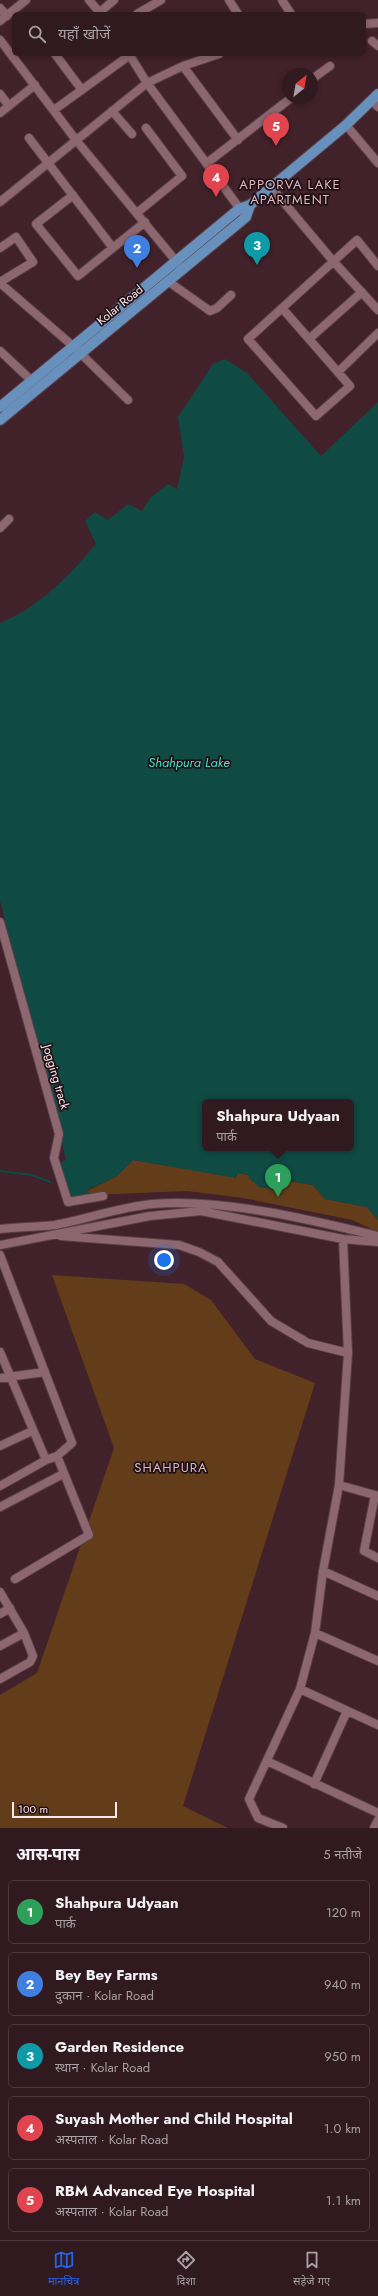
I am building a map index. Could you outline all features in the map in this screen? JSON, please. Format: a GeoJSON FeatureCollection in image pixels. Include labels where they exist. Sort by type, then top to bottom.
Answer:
{"type":"FeatureCollection","features":[{"type":"Feature","properties":{"kind":"main road","name":"Kolar Road"},"geometry":{"type":"LineString","coordinates":[[0,407],[32,381],[77,350],[169,282],[180,265],[239,209],[250,205],[376,100]]}},
{"type":"Feature","properties":{"kind":"main road"},"geometry":{"type":"LineString","coordinates":[[246,217],[250,205]]}},
{"type":"Feature","properties":{"kind":"main road","name":"Kolar Road"},"geometry":{"type":"LineString","coordinates":[[0,420],[77,350],[180,265],[246,217]]}},
{"type":"Feature","properties":{"kind":"street"},"geometry":{"type":"LineString","coordinates":[[0,8],[3,19],[26,0]]}},
{"type":"Feature","properties":{"kind":"street"},"geometry":{"type":"LineString","coordinates":[[89,0],[99,12]]}},
{"type":"Feature","properties":{"kind":"street"},"geometry":{"type":"LineString","coordinates":[[101,12],[114,0]]}},
{"type":"Feature","properties":{"kind":"street"},"geometry":{"type":"LineString","coordinates":[[140,12],[160,0]]}},
{"type":"Feature","properties":{"kind":"street"},"geometry":{"type":"LineString","coordinates":[[229,0],[237,12]]}},
{"type":"Feature","properties":{"kind":"street"},"geometry":{"type":"LineString","coordinates":[[282,0],[290,12]]}},
{"type":"Feature","properties":{"kind":"street"},"geometry":{"type":"LineString","coordinates":[[366,24],[378,23]]}},
{"type":"Feature","properties":{"kind":"street"},"geometry":{"type":"LineString","coordinates":[[0,40],[12,55]]}},
{"type":"Feature","properties":{"kind":"street"},"geometry":{"type":"LineString","coordinates":[[12,56],[76,140],[138,212],[180,265]]}},
{"type":"Feature","properties":{"kind":"street"},"geometry":{"type":"LineString","coordinates":[[60,56],[82,90]]}},
{"type":"Feature","properties":{"kind":"street"},"geometry":{"type":"LineString","coordinates":[[54,110],[126,56]]}},
{"type":"Feature","properties":{"kind":"street"},"geometry":{"type":"LineString","coordinates":[[130,56],[146,83],[246,217]]}},
{"type":"Feature","properties":{"kind":"street"},"geometry":{"type":"LineString","coordinates":[[0,202],[49,164],[146,83],[183,66],[213,56]]}},
{"type":"Feature","properties":{"kind":"street"},"geometry":{"type":"LineString","coordinates":[[183,66],[238,140]]}},
{"type":"Feature","properties":{"kind":"street"},"geometry":{"type":"LineString","coordinates":[[318,75],[330,66]]}},
{"type":"Feature","properties":{"kind":"street"},"geometry":{"type":"LineString","coordinates":[[0,113],[35,85]]}},
{"type":"Feature","properties":{"kind":"street"},"geometry":{"type":"LineString","coordinates":[[0,94],[9,106]]}},
{"type":"Feature","properties":{"kind":"street"},"geometry":{"type":"LineString","coordinates":[[207,163],[283,104]]}},
{"type":"Feature","properties":{"kind":"street"},"geometry":{"type":"LineString","coordinates":[[112,112],[132,134]]}},
{"type":"Feature","properties":{"kind":"street"},"geometry":{"type":"LineString","coordinates":[[346,124],[378,163]]}},
{"type":"Feature","properties":{"kind":"street"},"geometry":{"type":"LineString","coordinates":[[138,212],[182,176],[146,128]]}},
{"type":"Feature","properties":{"kind":"street"},"geometry":{"type":"LineString","coordinates":[[29,138],[114,248]]}},
{"type":"Feature","properties":{"kind":"street"},"geometry":{"type":"LineString","coordinates":[[271,187],[333,261],[378,310]]}},
{"type":"Feature","properties":{"kind":"street"},"geometry":{"type":"LineString","coordinates":[[73,195],[36,224],[78,276],[145,222]]}},
{"type":"Feature","properties":{"kind":"street"},"geometry":{"type":"LineString","coordinates":[[0,248],[16,237],[33,262],[0,282],[77,350],[128,400]]}},
{"type":"Feature","properties":{"kind":"street"},"geometry":{"type":"LineString","coordinates":[[282,308],[349,384],[349,387],[316,416],[248,339],[333,261],[358,240],[378,266]]}},
{"type":"Feature","properties":{"kind":"street"},"geometry":{"type":"LineString","coordinates":[[169,282],[210,311],[218,308],[231,295]]}},
{"type":"Feature","properties":{"kind":"street"},"geometry":{"type":"LineString","coordinates":[[309,339],[362,292]]}},
{"type":"Feature","properties":{"kind":"street"},"geometry":{"type":"LineString","coordinates":[[338,372],[378,333]]}},
{"type":"Feature","properties":{"kind":"street"},"geometry":{"type":"LineString","coordinates":[[0,351],[32,381]]}},
{"type":"Feature","properties":{"kind":"street"},"geometry":{"type":"LineString","coordinates":[[0,528],[9,519]]}},
{"type":"Feature","properties":{"kind":"street","name":"Jogging track"},"geometry":{"type":"LineString","coordinates":[[0,922],[59,1134],[54,1158],[68,1202],[103,1196]]}},
{"type":"Feature","properties":{"kind":"street"},"geometry":{"type":"LineString","coordinates":[[0,1229],[55,1225],[119,1209],[152,1204],[211,1204],[270,1214],[378,1236]]}},
{"type":"Feature","properties":{"kind":"street"},"geometry":{"type":"LineString","coordinates":[[0,1245],[150,1216],[200,1211],[343,1239],[378,1242]]}},
{"type":"Feature","properties":{"kind":"street"},"geometry":{"type":"LineString","coordinates":[[52,1236],[55,1225]]}},
{"type":"Feature","properties":{"kind":"street"},"geometry":{"type":"LineString","coordinates":[[52,1236],[179,1245],[199,1252],[218,1262],[271,1321],[308,1343],[348,1353]]}},
{"type":"Feature","properties":{"kind":"street"},"geometry":{"type":"LineString","coordinates":[[283,1828],[258,1818],[249,1799],[300,1689],[315,1633],[323,1571],[339,1485],[348,1353],[343,1239]]}},
{"type":"Feature","properties":{"kind":"street"},"geometry":{"type":"LineString","coordinates":[[0,1255],[72,1443],[57,1456],[46,1460],[0,1486]]}},
{"type":"Feature","properties":{"kind":"street"},"geometry":{"type":"LineString","coordinates":[[0,1352],[32,1431],[46,1460]]}},
{"type":"Feature","properties":{"kind":"street"},"geometry":{"type":"LineString","coordinates":[[0,1378],[45,1372]]}},
{"type":"Feature","properties":{"kind":"street"},"geometry":{"type":"LineString","coordinates":[[0,1445],[32,1431]]}},
{"type":"Feature","properties":{"kind":"street"},"geometry":{"type":"LineString","coordinates":[[15,1578],[89,1535],[57,1456]]}},
{"type":"Feature","properties":{"kind":"street"},"geometry":{"type":"LineString","coordinates":[[0,1507],[63,1474]]}},
{"type":"Feature","properties":{"kind":"street"},"geometry":{"type":"LineString","coordinates":[[339,1485],[376,1495],[364,1550],[378,1558]]}},
{"type":"Feature","properties":{"kind":"street"},"geometry":{"type":"LineString","coordinates":[[323,1571],[378,1596]]}},
{"type":"Feature","properties":{"kind":"street"},"geometry":{"type":"LineString","coordinates":[[0,1592],[24,1633],[33,1656],[30,1662],[0,1679]]}},
{"type":"Feature","properties":{"kind":"street"},"geometry":{"type":"LineString","coordinates":[[0,1614],[10,1608]]}},
{"type":"Feature","properties":{"kind":"street"},"geometry":{"type":"LineString","coordinates":[[0,1646],[24,1633]]}},
{"type":"Feature","properties":{"kind":"street"},"geometry":{"type":"LineString","coordinates":[[315,1633],[378,1661]]}},
{"type":"Feature","properties":{"kind":"street"},"geometry":{"type":"LineString","coordinates":[[300,1689],[378,1725]]}},
{"type":"Feature","properties":{"kind":"street"},"geometry":{"type":"LineString","coordinates":[[314,1784],[347,1711]]}},
{"type":"Feature","properties":{"kind":"street"},"geometry":{"type":"LineString","coordinates":[[267,1761],[378,1813]]}},
{"type":"Feature","properties":{"kind":"street"},"geometry":{"type":"LineString","coordinates":[[374,1828],[378,1820]]}},
{"type":"Feature","properties":{"kind":"shaded area"},"geometry":{"type":"Polygon","coordinates":[[[133,1160],[236,1177],[237,1173],[249,1175],[279,1190],[289,1181],[313,1185],[325,1199],[367,1207],[378,1220],[378,1232],[352,1220],[243,1198],[187,1191],[91,1195],[87,1191],[117,1176],[133,1160]]]}},
{"type":"Feature","properties":{"kind":"shaded area"},"geometry":{"type":"Polygon","coordinates":[[[52,1275],[184,1284],[211,1300],[255,1359],[315,1383],[183,1806],[228,1828],[0,1828],[0,1695],[37,1673],[114,1448],[52,1275]]]}},
{"type":"Feature","properties":{"kind":"water","name":"Shahpura Lake"},"geometry":{"type":"Polygon","coordinates":[[[225,359],[247,373],[321,456],[378,402],[378,1220],[367,1207],[325,1199],[313,1185],[289,1181],[279,1190],[259,1187],[249,1178],[249,1175],[237,1173],[236,1178],[133,1160],[117,1176],[87,1190],[91,1195],[70,1199],[57,1164],[66,1160],[0,901],[0,623],[14,617],[40,600],[64,579],[96,544],[85,521],[95,512],[108,520],[128,504],[142,511],[150,498],[168,484],[177,489],[184,457],[178,417],[213,364],[225,359]]]}},
{"type":"Feature","properties":{"kind":"waterway"},"geometry":{"type":"LineString","coordinates":[[0,1171],[32,1175],[50,1182]]}},
{"type":"Feature","properties":{"kind":"place","name":"RBM Advanced Eye Hospital"},"geometry":{"type":"Point","coordinates":[276,146]}},
{"type":"Feature","properties":{"kind":"place","name":"Suyash Mother and Child Hospital"},"geometry":{"type":"Point","coordinates":[216,197]}},
{"type":"Feature","properties":{"kind":"place","name":"Garden Residence"},"geometry":{"type":"Point","coordinates":[257,265]}},
{"type":"Feature","properties":{"kind":"place","name":"Bey Bey Farms"},"geometry":{"type":"Point","coordinates":[137,268]}},
{"type":"Feature","properties":{"kind":"place","name":"Shahpura Udyaan"},"geometry":{"type":"Point","coordinates":[278,1197]}},
{"type":"Feature","properties":{"kind":"district","name":"APPORVA LAKE APARTMENT"},"geometry":{"type":"Point","coordinates":[290,192]}},
{"type":"Feature","properties":{"kind":"district","name":"SHAHPURA"},"geometry":{"type":"Point","coordinates":[171,1467]}}]}
